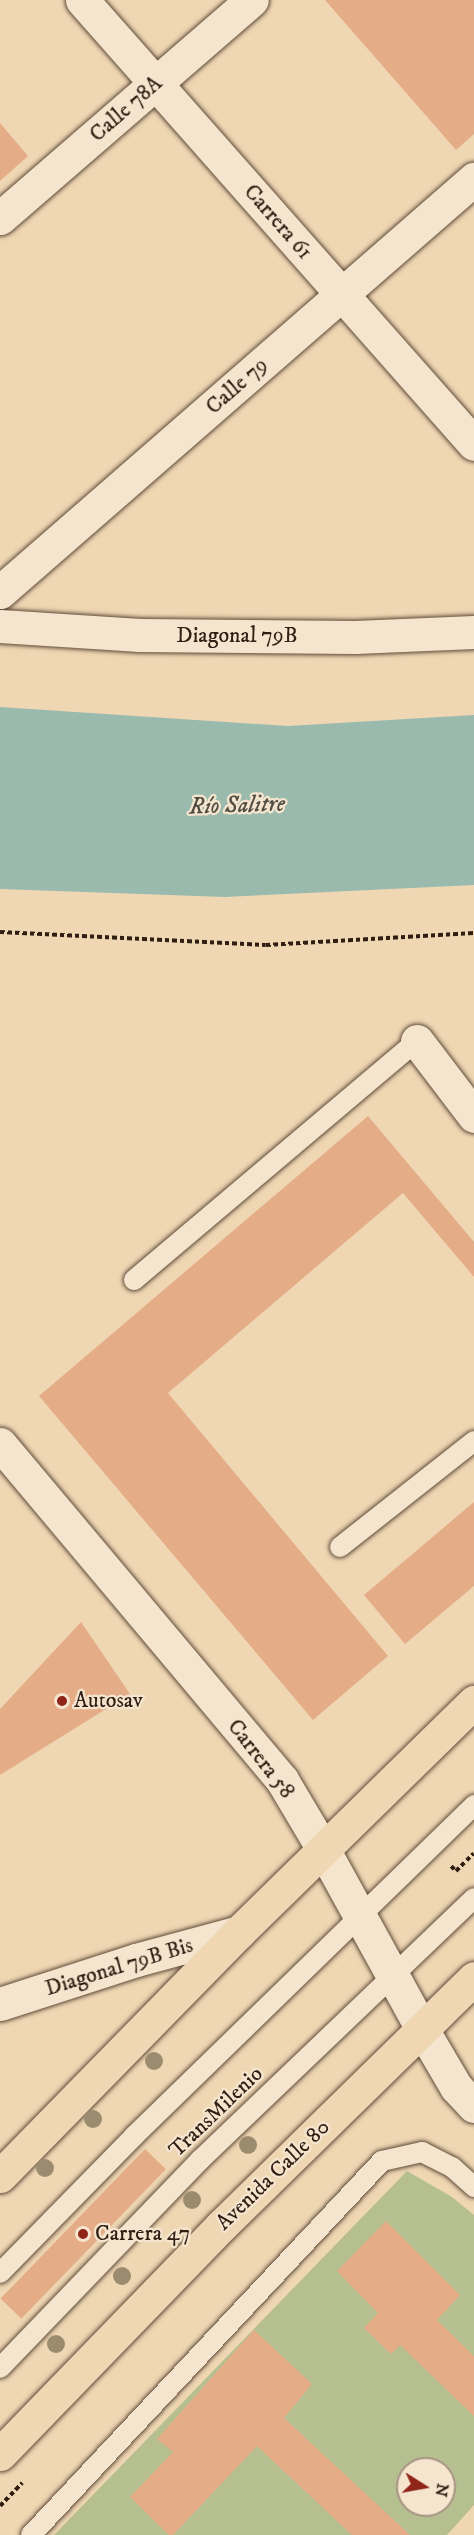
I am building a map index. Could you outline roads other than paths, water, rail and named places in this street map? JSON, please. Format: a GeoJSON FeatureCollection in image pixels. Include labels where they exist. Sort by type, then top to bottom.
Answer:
{"type":"FeatureCollection","features":[{"type":"Feature","properties":{"kind":"highway"},"geometry":{"type":"LineString","coordinates":[[0,2176],[239,1932],[474,1702]]}},
{"type":"Feature","properties":{"kind":"highway","name":"Avenida Calle 80"},"geometry":{"type":"LineString","coordinates":[[0,2454],[221,2226],[474,1978]]}},
{"type":"Feature","properties":{"kind":"street","name":"Carrera 61"},"geometry":{"type":"LineString","coordinates":[[82,0],[474,444]]}},
{"type":"Feature","properties":{"kind":"street","name":"Calle 78A"},"geometry":{"type":"LineString","coordinates":[[0,218],[252,0]]}},
{"type":"Feature","properties":{"kind":"street","name":"Calle 79"},"geometry":{"type":"LineString","coordinates":[[0,592],[474,180]]}},
{"type":"Feature","properties":{"kind":"street","name":"Diagonal 79B"},"geometry":{"type":"LineString","coordinates":[[0,626],[140,635],[355,637],[474,632]]}},
{"type":"Feature","properties":{"kind":"street"},"geometry":{"type":"LineString","coordinates":[[417,1041],[474,1116]]}},
{"type":"Feature","properties":{"kind":"street","name":"Carrera 58"},"geometry":{"type":"LineString","coordinates":[[0,1444],[282,1780],[323,1849],[422,2029],[456,2086],[474,2106]]}},
{"type":"Feature","properties":{"kind":"street","name":"Diagonal 79B Bis"},"geometry":{"type":"LineString","coordinates":[[0,2004],[136,1960],[239,1932]]}},
{"type":"Feature","properties":{"kind":"lane"},"geometry":{"type":"LineString","coordinates":[[134,1280],[417,1041]]}},
{"type":"Feature","properties":{"kind":"lane"},"geometry":{"type":"LineString","coordinates":[[340,1547],[474,1440]]}},
{"type":"Feature","properties":{"kind":"lane","name":"TransMilenio"},"geometry":{"type":"LineString","coordinates":[[0,2273],[134,2136],[474,1805]]}},
{"type":"Feature","properties":{"kind":"lane","name":"TransMilenio"},"geometry":{"type":"LineString","coordinates":[[0,2368],[200,2160],[474,1898]]}},
{"type":"Feature","properties":{"kind":"lane"},"geometry":{"type":"LineString","coordinates":[[31,2535],[382,2161],[422,2152],[452,2167],[474,2187]]}},
{"type":"Feature","properties":{"kind":"water","name":"Río Salitre"},"geometry":{"type":"Polygon","coordinates":[[[0,707],[288,726],[474,715],[474,885],[225,897],[0,889],[0,707]]]}},
{"type":"Feature","properties":{"kind":"place","name":"Autosav"},"geometry":{"type":"Point","coordinates":[62,1701]}},
{"type":"Feature","properties":{"kind":"place","name":"Carrera 47"},"geometry":{"type":"Point","coordinates":[83,2234]}}]}
